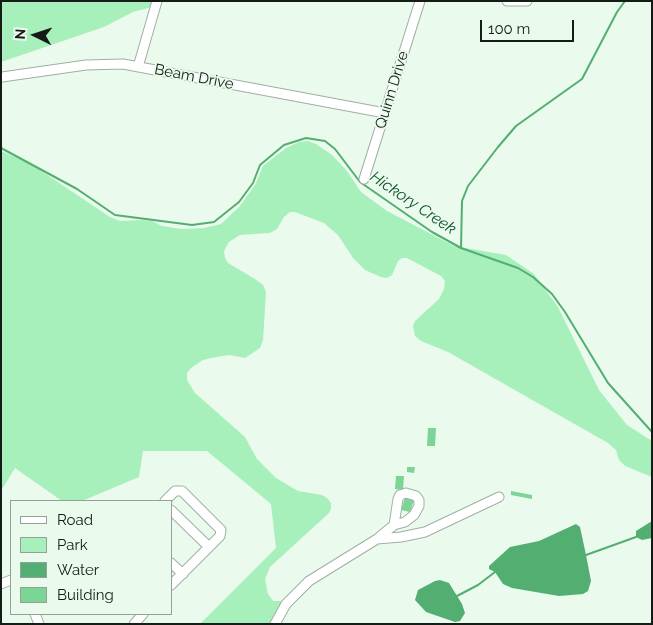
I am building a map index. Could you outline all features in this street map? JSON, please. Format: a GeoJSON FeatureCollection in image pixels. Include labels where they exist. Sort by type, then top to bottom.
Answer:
{"type":"FeatureCollection","features":[{"type":"Feature","properties":{"kind":"street"},"geometry":{"type":"LineString","coordinates":[[138,67],[157,1]]}},
{"type":"Feature","properties":{"kind":"street","name":"Quinn Drive"},"geometry":{"type":"LineString","coordinates":[[364,179],[420,1]]}},
{"type":"Feature","properties":{"kind":"street"},"geometry":{"type":"LineString","coordinates":[[507,1],[527,1]]}},
{"type":"Feature","properties":{"kind":"street","name":"Beam Drive"},"geometry":{"type":"LineString","coordinates":[[2,77],[100,64],[123,64],[385,113]]}},
{"type":"Feature","properties":{"kind":"street"},"geometry":{"type":"LineString","coordinates":[[166,500],[175,491],[182,491],[221,530],[220,536],[172,584]]}},
{"type":"Feature","properties":{"kind":"street"},"geometry":{"type":"LineString","coordinates":[[377,539],[425,532],[499,497]]}},
{"type":"Feature","properties":{"kind":"street"},"geometry":{"type":"LineString","coordinates":[[172,511],[209,547]]}},
{"type":"Feature","properties":{"kind":"street"},"geometry":{"type":"LineString","coordinates":[[275,624],[286,604],[309,581],[377,539],[394,526]]}},
{"type":"Feature","properties":{"kind":"street"},"geometry":{"type":"LineString","coordinates":[[172,563],[182,574]]}},
{"type":"Feature","properties":{"kind":"green space"},"geometry":{"type":"Polygon","coordinates":[[[1,1],[157,1],[156,6],[133,12],[104,27],[1,62],[1,1]]]}},
{"type":"Feature","properties":{"kind":"green space"},"geometry":{"type":"Polygon","coordinates":[[[308,141],[316,144],[332,155],[347,171],[361,192],[387,211],[454,246],[506,255],[534,274],[558,307],[599,390],[627,425],[652,441],[652,477],[625,466],[619,460],[616,450],[608,443],[448,352],[421,341],[415,336],[413,326],[415,321],[439,299],[444,289],[445,281],[441,276],[407,258],[402,258],[398,261],[392,275],[387,278],[381,277],[365,270],[353,258],[338,235],[324,223],[295,212],[290,212],[284,217],[277,229],[270,233],[240,235],[229,242],[224,251],[228,263],[263,285],[266,292],[263,340],[260,348],[245,358],[230,355],[203,360],[187,373],[187,380],[195,393],[245,437],[257,459],[276,478],[298,491],[322,495],[331,503],[331,509],[329,513],[270,567],[265,579],[268,594],[273,601],[284,601],[269,624],[200,624],[276,548],[271,504],[207,451],[143,451],[139,477],[84,500],[61,500],[15,468],[1,491],[1,151],[31,164],[110,217],[120,221],[152,221],[162,226],[182,229],[204,228],[221,224],[239,207],[255,185],[263,166],[286,148],[299,142],[308,141]]]}},
{"type":"Feature","properties":{"kind":"water"},"geometry":{"type":"Polygon","coordinates":[[[652,521],[652,538],[642,540],[636,537],[636,531],[652,521]]]}},
{"type":"Feature","properties":{"kind":"water"},"geometry":{"type":"Polygon","coordinates":[[[576,524],[580,527],[591,581],[588,591],[583,594],[559,596],[512,588],[503,584],[495,572],[489,569],[489,566],[510,547],[539,541],[576,524]]]}},
{"type":"Feature","properties":{"kind":"water"},"geometry":{"type":"Polygon","coordinates":[[[440,580],[449,583],[462,604],[465,613],[460,621],[455,622],[426,612],[415,600],[418,590],[440,580]]]}},
{"type":"Feature","properties":{"kind":"building"},"geometry":{"type":"Polygon","coordinates":[[[428,428],[436,428],[435,446],[427,446],[428,428]]]}},
{"type":"Feature","properties":{"kind":"building"},"geometry":{"type":"Polygon","coordinates":[[[407,467],[415,467],[414,473],[407,472],[407,467]]]}},
{"type":"Feature","properties":{"kind":"building"},"geometry":{"type":"Polygon","coordinates":[[[396,476],[404,476],[403,490],[395,489],[396,476]]]}},
{"type":"Feature","properties":{"kind":"building"},"geometry":{"type":"Polygon","coordinates":[[[511,491],[532,495],[532,499],[511,495],[511,491]]]}},
{"type":"Feature","properties":{"kind":"building"},"geometry":{"type":"Polygon","coordinates":[[[405,498],[414,500],[410,512],[401,510],[405,498]]]}},
{"type":"Feature","properties":{"kind":"waterway"},"geometry":{"type":"LineString","coordinates":[[461,248],[462,201],[468,186],[516,126],[582,79],[617,12],[625,1]]}},
{"type":"Feature","properties":{"kind":"waterway","name":"Hickory Creek"},"geometry":{"type":"LineString","coordinates":[[1,148],[77,189],[115,215],[192,225],[214,222],[239,202],[253,183],[260,165],[284,145],[306,138],[325,141],[335,149],[360,182],[432,232],[461,248],[518,268],[533,277],[552,294],[565,312],[608,383],[652,432]]}},
{"type":"Feature","properties":{"kind":"waterway"},"geometry":{"type":"LineString","coordinates":[[586,555],[636,537]]}},
{"type":"Feature","properties":{"kind":"waterway"},"geometry":{"type":"LineString","coordinates":[[457,596],[478,585],[495,572]]}}]}
